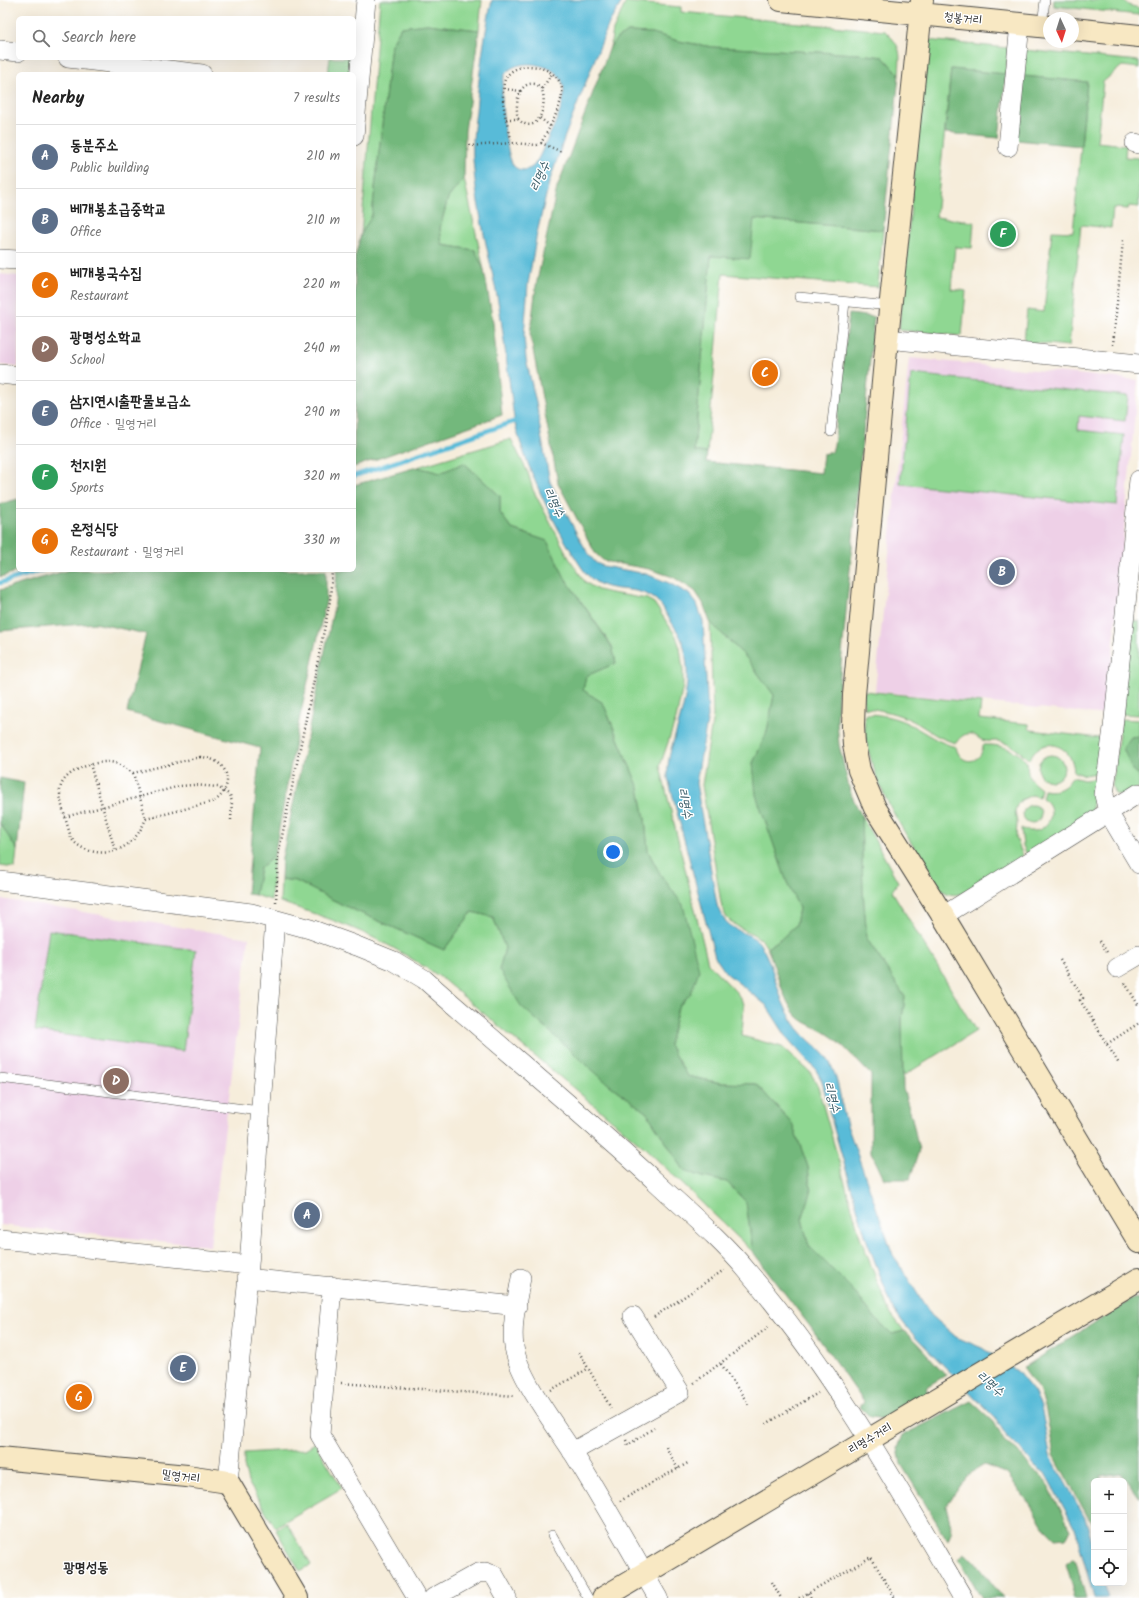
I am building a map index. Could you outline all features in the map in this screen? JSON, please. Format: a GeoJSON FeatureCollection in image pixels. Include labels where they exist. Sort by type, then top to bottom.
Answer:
{"type":"FeatureCollection","features":[{"type":"Feature","properties":{"kind":"street"},"geometry":{"type":"LineString","coordinates":[[356,113],[366,0]]}},
{"type":"Feature","properties":{"kind":"street","name":"청봉거리"},"geometry":{"type":"LineString","coordinates":[[781,0],[921,7],[1020,24],[1043,26]]}},
{"type":"Feature","properties":{"kind":"street"},"geometry":{"type":"LineString","coordinates":[[921,7],[890,306],[854,696],[854,745],[859,770],[875,808],[943,916],[1139,1242]]}},
{"type":"Feature","properties":{"kind":"street"},"geometry":{"type":"LineString","coordinates":[[1008,147],[1020,24]]}},
{"type":"Feature","properties":{"kind":"street"},"geometry":{"type":"LineString","coordinates":[[1079,30],[1139,36]]}},
{"type":"Feature","properties":{"kind":"street"},"geometry":{"type":"LineString","coordinates":[[0,50],[16,52]]}},
{"type":"Feature","properties":{"kind":"street"},"geometry":{"type":"LineString","coordinates":[[86,60],[186,72]]}},
{"type":"Feature","properties":{"kind":"street"},"geometry":{"type":"LineString","coordinates":[[96,72],[114,63]]}},
{"type":"Feature","properties":{"kind":"street"},"geometry":{"type":"LineString","coordinates":[[0,258],[16,260]]}},
{"type":"Feature","properties":{"kind":"street"},"geometry":{"type":"LineString","coordinates":[[887,339],[1139,364]]}},
{"type":"Feature","properties":{"kind":"street"},"geometry":{"type":"LineString","coordinates":[[0,374],[16,376]]}},
{"type":"Feature","properties":{"kind":"street"},"geometry":{"type":"LineString","coordinates":[[1139,480],[1113,728],[1104,795],[1108,812],[1139,864]]}},
{"type":"Feature","properties":{"kind":"street"},"geometry":{"type":"LineString","coordinates":[[943,916],[1139,793]]}},
{"type":"Feature","properties":{"kind":"street"},"geometry":{"type":"LineString","coordinates":[[0,881],[251,913],[310,928],[394,961],[424,979],[631,1159],[714,1236],[748,1271],[818,1362],[833,1384],[964,1598]]}},
{"type":"Feature","properties":{"kind":"street"},"geometry":{"type":"LineString","coordinates":[[275,920],[248,1271],[228,1482],[297,1598]]}},
{"type":"Feature","properties":{"kind":"street"},"geometry":{"type":"LineString","coordinates":[[1117,968],[1139,955]]}},
{"type":"Feature","properties":{"kind":"street"},"geometry":{"type":"LineString","coordinates":[[0,1239],[248,1271],[332,1286],[516,1306]]}},
{"type":"Feature","properties":{"kind":"street"},"geometry":{"type":"LineString","coordinates":[[520,1278],[514,1328],[514,1347],[518,1362],[658,1598]]}},
{"type":"Feature","properties":{"kind":"street","name":"리명수거리"},"geometry":{"type":"LineString","coordinates":[[603,1598],[1139,1279]]}},
{"type":"Feature","properties":{"kind":"street"},"geometry":{"type":"LineString","coordinates":[[332,1286],[320,1435],[417,1598]]}},
{"type":"Feature","properties":{"kind":"street"},"geometry":{"type":"LineString","coordinates":[[572,1452],[680,1392],[636,1321]]}},
{"type":"Feature","properties":{"kind":"street","name":"밀영거리"},"geometry":{"type":"LineString","coordinates":[[0,1458],[187,1476],[228,1482]]}},
{"type":"Feature","properties":{"kind":"street"},"geometry":{"type":"LineString","coordinates":[[433,1598],[478,1572],[485,1572],[494,1575],[507,1598]]}},
{"type":"Feature","properties":{"kind":"lane"},"geometry":{"type":"LineString","coordinates":[[1045,0],[1045,12]]}},
{"type":"Feature","properties":{"kind":"lane"},"geometry":{"type":"LineString","coordinates":[[798,297],[890,306]]}},
{"type":"Feature","properties":{"kind":"lane"},"geometry":{"type":"LineString","coordinates":[[831,432],[845,302]]}},
{"type":"Feature","properties":{"kind":"lane"},"geometry":{"type":"LineString","coordinates":[[0,1078],[260,1111]]}},
{"type":"Feature","properties":{"kind":"lane"},"geometry":{"type":"LineString","coordinates":[[552,1535],[588,1598]]}},
{"type":"Feature","properties":{"kind":"path"},"geometry":{"type":"LineString","coordinates":[[512,143],[507,128],[504,83],[508,76],[516,69],[521,67],[540,67],[552,73],[559,80],[563,90],[558,108],[542,143]]}},
{"type":"Feature","properties":{"kind":"path"},"geometry":{"type":"LineString","coordinates":[[542,89],[534,84],[528,85],[521,91],[516,110],[518,119],[524,125],[529,126],[534,124],[540,118],[543,103],[542,89],[552,73]]}},
{"type":"Feature","properties":{"kind":"path"},"geometry":{"type":"LineString","coordinates":[[504,89],[521,91]]}},
{"type":"Feature","properties":{"kind":"path"},"geometry":{"type":"LineString","coordinates":[[540,118],[550,126]]}},
{"type":"Feature","properties":{"kind":"path"},"geometry":{"type":"LineString","coordinates":[[506,119],[518,119]]}},
{"type":"Feature","properties":{"kind":"path"},"geometry":{"type":"LineString","coordinates":[[469,146],[512,143],[537,145],[542,143],[562,152]]}},
{"type":"Feature","properties":{"kind":"path"},"geometry":{"type":"LineString","coordinates":[[526,144],[526,149]]}},
{"type":"Feature","properties":{"kind":"path"},"geometry":{"type":"LineString","coordinates":[[1111,362],[1123,240]]}},
{"type":"Feature","properties":{"kind":"path"},"geometry":{"type":"LineString","coordinates":[[275,920],[278,856],[330,601],[332,572]]}},
{"type":"Feature","properties":{"kind":"path"},"geometry":{"type":"LineString","coordinates":[[133,773],[200,757],[209,757],[223,768],[227,779],[226,788],[222,796],[214,801],[146,819]]}},
{"type":"Feature","properties":{"kind":"path"},"geometry":{"type":"LineString","coordinates":[[111,762],[122,765],[133,773],[146,819],[142,829],[134,839],[124,847],[115,850],[92,851],[84,849],[74,843],[71,838],[60,789],[63,781],[71,773],[90,764],[111,762]]}},
{"type":"Feature","properties":{"kind":"path"},"geometry":{"type":"LineString","coordinates":[[90,764],[115,850]]}},
{"type":"Feature","properties":{"kind":"path"},"geometry":{"type":"LineString","coordinates":[[66,817],[180,786],[194,785],[218,787],[230,795],[232,802],[231,820]]}},
{"type":"Feature","properties":{"kind":"path"},"geometry":{"type":"LineString","coordinates":[[1060,960],[1083,998],[1080,1000],[1119,1064]]}},
{"type":"Feature","properties":{"kind":"path"},"geometry":{"type":"LineString","coordinates":[[1107,1044],[1139,1024]]}},
{"type":"Feature","properties":{"kind":"path"},"geometry":{"type":"LineString","coordinates":[[636,1321],[738,1261]]}},
{"type":"Feature","properties":{"kind":"path"},"geometry":{"type":"LineString","coordinates":[[680,1392],[721,1364],[783,1316]]}},
{"type":"Feature","properties":{"kind":"path"},"geometry":{"type":"LineString","coordinates":[[579,1352],[620,1425]]}},
{"type":"Feature","properties":{"kind":"path"},"geometry":{"type":"LineString","coordinates":[[721,1364],[749,1405]]}},
{"type":"Feature","properties":{"kind":"path"},"geometry":{"type":"LineString","coordinates":[[324,1382],[538,1397],[589,1368]]}},
{"type":"Feature","properties":{"kind":"path"},"geometry":{"type":"LineString","coordinates":[[766,1424],[833,1384]]}},
{"type":"Feature","properties":{"kind":"path"},"geometry":{"type":"LineString","coordinates":[[666,1447],[678,1469]]}},
{"type":"Feature","properties":{"kind":"path"},"geometry":{"type":"LineString","coordinates":[[606,1510],[688,1463]]}},
{"type":"Feature","properties":{"kind":"path"},"geometry":{"type":"LineString","coordinates":[[800,1598],[871,1557],[895,1598]]}},
{"type":"Feature","properties":{"kind":"path"},"geometry":{"type":"LineString","coordinates":[[772,1582],[781,1598]]}},
{"type":"Feature","properties":{"kind":"path"},"geometry":{"type":"LineString","coordinates":[[808,1593],[811,1598]]}},
{"type":"Feature","properties":{"kind":"shaded area"},"geometry":{"type":"Polygon","coordinates":[[[0,274],[16,276],[16,367],[0,365],[0,274]]]}},
{"type":"Feature","properties":{"kind":"shaded area"},"geometry":{"type":"Polygon","coordinates":[[[909,358],[1138,380],[1107,715],[875,691],[909,358]]]}},
{"type":"Feature","properties":{"kind":"shaded area"},"geometry":{"type":"Polygon","coordinates":[[[0,899],[249,938],[210,1246],[0,1225],[0,899]]]}},
{"type":"Feature","properties":{"kind":"green space"},"geometry":{"type":"Polygon","coordinates":[[[380,0],[482,0],[479,30],[427,24],[401,27],[391,45],[372,215],[361,234],[380,0]]]}},
{"type":"Feature","properties":{"kind":"green space"},"geometry":{"type":"Polygon","coordinates":[[[1054,0],[1124,0],[1128,5],[1139,8],[1139,15],[1054,6],[1054,0]]]}},
{"type":"Feature","properties":{"kind":"green space"},"geometry":{"type":"Polygon","coordinates":[[[626,2],[681,7],[681,12],[885,31],[898,47],[900,56],[899,75],[883,57],[859,54],[712,47],[678,41],[653,33],[628,32],[610,47],[613,30],[626,2]]]}},
{"type":"Feature","properties":{"kind":"green space"},"geometry":{"type":"Polygon","coordinates":[[[427,24],[479,30],[465,131],[464,178],[448,198],[440,228],[442,245],[475,250],[484,270],[493,322],[502,415],[356,466],[356,253],[361,234],[372,215],[391,45],[401,27],[427,24]]]}},
{"type":"Feature","properties":{"kind":"green space"},"geometry":{"type":"Polygon","coordinates":[[[628,32],[653,33],[678,41],[712,47],[859,54],[883,57],[899,75],[883,230],[754,219],[750,259],[711,256],[694,451],[707,453],[706,462],[821,473],[823,454],[832,452],[834,445],[849,314],[874,317],[838,696],[837,723],[839,745],[850,792],[861,815],[863,893],[867,939],[905,997],[902,1019],[903,1089],[912,1118],[919,1150],[910,1179],[884,1179],[871,1152],[871,1075],[845,1048],[833,1038],[804,1022],[792,1010],[767,948],[782,938],[796,925],[799,908],[788,885],[756,795],[753,763],[767,732],[774,695],[745,656],[710,622],[703,603],[695,591],[673,577],[649,569],[604,561],[595,553],[558,483],[530,334],[536,286],[557,188],[610,47],[617,38],[628,32]]]}},
{"type":"Feature","properties":{"kind":"green space"},"geometry":{"type":"Polygon","coordinates":[[[927,40],[1008,48],[1006,74],[951,69],[936,217],[974,222],[972,248],[955,247],[951,289],[966,291],[962,336],[899,330],[927,40]]]}},
{"type":"Feature","properties":{"kind":"green space"},"geometry":{"type":"Polygon","coordinates":[[[1025,50],[1139,61],[1139,68],[1122,66],[1103,82],[1097,142],[1126,145],[1125,157],[1139,158],[1139,207],[1129,206],[1128,209],[1113,208],[1111,228],[1081,225],[1069,346],[1024,342],[1027,310],[1044,312],[1052,231],[1073,232],[1087,82],[1023,76],[1025,50]]]}},
{"type":"Feature","properties":{"kind":"green space"},"geometry":{"type":"Polygon","coordinates":[[[330,60],[352,60],[350,72],[328,72],[330,60]]]}},
{"type":"Feature","properties":{"kind":"green space"},"geometry":{"type":"Polygon","coordinates":[[[951,69],[1006,74],[999,138],[945,133],[951,69]]]}},
{"type":"Feature","properties":{"kind":"green space"},"geometry":{"type":"Polygon","coordinates":[[[1023,76],[1087,82],[1081,146],[1016,140],[1023,76]]]}},
{"type":"Feature","properties":{"kind":"green space"},"geometry":{"type":"Polygon","coordinates":[[[464,178],[484,270],[475,250],[442,245],[440,228],[448,198],[464,178]]]}},
{"type":"Feature","properties":{"kind":"green space"},"geometry":{"type":"Polygon","coordinates":[[[754,219],[883,230],[878,287],[723,274],[707,453],[694,452],[711,255],[754,219]]]}},
{"type":"Feature","properties":{"kind":"green space"},"geometry":{"type":"Polygon","coordinates":[[[911,374],[1128,396],[1125,421],[1079,416],[1078,430],[1124,435],[1117,505],[900,484],[911,374]]]}},
{"type":"Feature","properties":{"kind":"green space"},"geometry":{"type":"Polygon","coordinates":[[[511,439],[528,473],[533,490],[569,558],[585,582],[598,590],[647,599],[654,603],[676,636],[680,648],[683,670],[683,686],[676,719],[660,766],[708,963],[737,993],[744,1004],[742,1036],[782,1047],[810,1072],[817,1084],[861,1240],[889,1311],[904,1331],[892,1334],[876,1319],[851,1288],[809,1246],[802,1219],[811,1193],[808,1167],[792,1123],[756,1084],[721,1083],[687,1076],[669,1045],[678,1007],[691,993],[683,905],[660,874],[648,851],[645,819],[639,788],[603,703],[583,690],[586,676],[616,663],[612,646],[565,578],[547,541],[512,529],[500,513],[500,496],[464,463],[440,473],[417,467],[511,439]]]}},
{"type":"Feature","properties":{"kind":"green space"},"geometry":{"type":"Polygon","coordinates":[[[464,463],[500,496],[500,513],[512,529],[547,541],[565,578],[612,647],[616,663],[586,676],[583,690],[603,703],[639,788],[645,819],[648,851],[660,874],[683,905],[699,970],[691,993],[678,1007],[669,1045],[687,1076],[721,1083],[756,1084],[792,1123],[808,1167],[811,1193],[802,1219],[809,1246],[851,1288],[876,1319],[892,1334],[904,1331],[946,1375],[926,1387],[928,1393],[885,1419],[870,1417],[860,1407],[864,1402],[809,1325],[753,1252],[746,1202],[727,1182],[703,1177],[684,1170],[647,1113],[607,1083],[521,1006],[499,970],[505,948],[493,917],[472,912],[444,950],[343,905],[296,881],[281,879],[282,858],[335,602],[337,572],[356,572],[356,484],[417,467],[440,473],[464,463]]]}},
{"type":"Feature","properties":{"kind":"green space"},"geometry":{"type":"Polygon","coordinates":[[[16,500],[16,572],[0,577],[0,504],[16,500]]]}},
{"type":"Feature","properties":{"kind":"green space"},"geometry":{"type":"Polygon","coordinates":[[[62,572],[326,572],[326,601],[299,721],[274,856],[260,868],[255,895],[247,894],[260,748],[127,712],[146,634],[95,623],[0,631],[0,590],[62,572]]]}},
{"type":"Feature","properties":{"kind":"green space"},"geometry":{"type":"Polygon","coordinates":[[[1130,620],[1139,621],[1139,715],[1122,714],[1130,620]]]}},
{"type":"Feature","properties":{"kind":"green space"},"geometry":{"type":"Polygon","coordinates":[[[710,622],[745,656],[774,695],[767,732],[753,763],[775,848],[788,885],[799,908],[796,925],[782,938],[767,948],[759,938],[732,923],[724,913],[721,903],[702,785],[713,716],[710,622]]]}},
{"type":"Feature","properties":{"kind":"green space"},"geometry":{"type":"Polygon","coordinates":[[[864,691],[981,703],[979,719],[1029,724],[1029,728],[1031,730],[1099,738],[1102,741],[1099,773],[1084,775],[1074,772],[1072,762],[1068,754],[1055,745],[1041,747],[1034,752],[1029,760],[1006,744],[997,741],[984,741],[971,734],[964,735],[956,743],[949,741],[902,716],[865,708],[864,691]]]}},
{"type":"Feature","properties":{"kind":"green space"},"geometry":{"type":"Polygon","coordinates":[[[866,714],[901,720],[938,740],[956,747],[958,753],[966,760],[971,761],[976,759],[982,751],[983,745],[995,745],[1007,748],[1023,758],[1027,763],[1030,777],[1041,789],[1039,797],[1032,795],[1021,800],[1015,811],[1017,823],[1016,838],[1023,856],[963,893],[951,894],[940,889],[902,828],[880,786],[872,764],[866,740],[864,716],[866,714]]]}},
{"type":"Feature","properties":{"kind":"green space"},"geometry":{"type":"Polygon","coordinates":[[[1121,719],[1139,720],[1139,736],[1131,737],[1132,769],[1139,775],[1139,788],[1121,796],[1115,794],[1112,786],[1121,719]]]}},
{"type":"Feature","properties":{"kind":"green space"},"geometry":{"type":"Polygon","coordinates":[[[1139,736],[1139,775],[1132,769],[1123,748],[1131,737],[1139,736]]]}},
{"type":"Feature","properties":{"kind":"green space"},"geometry":{"type":"Polygon","coordinates":[[[1051,755],[1060,759],[1064,768],[1060,777],[1051,781],[1042,777],[1038,768],[1042,759],[1051,755]]]}},
{"type":"Feature","properties":{"kind":"green space"},"geometry":{"type":"Polygon","coordinates":[[[1072,777],[1084,780],[1098,778],[1089,817],[1027,854],[1023,846],[1021,828],[1029,831],[1037,830],[1048,822],[1051,816],[1051,810],[1048,803],[1042,798],[1044,790],[1053,791],[1061,789],[1070,781],[1072,777]]]}},
{"type":"Feature","properties":{"kind":"green space"},"geometry":{"type":"Polygon","coordinates":[[[0,778],[24,783],[17,850],[0,823],[0,778]]]}},
{"type":"Feature","properties":{"kind":"green space"},"geometry":{"type":"Polygon","coordinates":[[[1032,805],[1038,808],[1041,814],[1038,820],[1032,823],[1026,820],[1023,814],[1026,808],[1032,805]]]}},
{"type":"Feature","properties":{"kind":"green space"},"geometry":{"type":"Polygon","coordinates":[[[861,815],[898,882],[892,891],[976,1031],[903,1076],[902,1019],[905,997],[867,939],[863,893],[861,815]]]}},
{"type":"Feature","properties":{"kind":"green space"},"geometry":{"type":"Polygon","coordinates":[[[0,823],[17,850],[15,868],[0,866],[0,823]]]}},
{"type":"Feature","properties":{"kind":"green space"},"geometry":{"type":"Polygon","coordinates":[[[274,856],[271,900],[255,895],[260,868],[274,856]]]}},
{"type":"Feature","properties":{"kind":"green space"},"geometry":{"type":"Polygon","coordinates":[[[281,879],[296,881],[343,905],[444,950],[472,912],[493,917],[505,948],[499,970],[607,1083],[647,1113],[684,1170],[703,1177],[727,1182],[746,1202],[753,1252],[644,1147],[440,977],[383,942],[328,918],[280,902],[281,879]]]}},
{"type":"Feature","properties":{"kind":"green space"},"geometry":{"type":"Polygon","coordinates":[[[49,930],[196,950],[183,1051],[35,1031],[49,930]]]}},
{"type":"Feature","properties":{"kind":"green space"},"geometry":{"type":"Polygon","coordinates":[[[1139,1298],[1139,1498],[1127,1481],[1127,1478],[1125,1478],[1121,1473],[1101,1476],[1101,1478],[1091,1478],[1091,1521],[1054,1455],[1045,1406],[1039,1390],[1023,1368],[1132,1299],[1139,1298]]]}},
{"type":"Feature","properties":{"kind":"green space"},"geometry":{"type":"Polygon","coordinates":[[[971,1401],[994,1422],[1004,1441],[1017,1450],[1031,1468],[1041,1475],[1049,1487],[1071,1530],[1066,1538],[1055,1539],[1045,1529],[1029,1503],[1007,1474],[984,1465],[968,1475],[946,1506],[952,1530],[948,1541],[901,1464],[898,1448],[903,1435],[971,1401]]]}},
{"type":"Feature","properties":{"kind":"green space"},"geometry":{"type":"Polygon","coordinates":[[[315,1443],[342,1488],[275,1527],[248,1482],[244,1466],[244,1453],[305,1449],[315,1443]]]}},
{"type":"Feature","properties":{"kind":"green space"},"geometry":{"type":"Polygon","coordinates":[[[287,1523],[311,1565],[300,1571],[276,1530],[287,1523]]]}},
{"type":"Feature","properties":{"kind":"green space"},"geometry":{"type":"Polygon","coordinates":[[[964,1553],[974,1560],[1003,1598],[982,1598],[959,1559],[964,1553]]]}},
{"type":"Feature","properties":{"kind":"green space"},"geometry":{"type":"Polygon","coordinates":[[[1075,1558],[1086,1598],[1072,1598],[1073,1587],[1066,1564],[1075,1558]]]}},
{"type":"Feature","properties":{"kind":"water","name":"리명수"},"geometry":{"type":"Polygon","coordinates":[[[492,0],[623,0],[609,23],[565,136],[549,183],[537,233],[528,284],[524,336],[526,359],[537,407],[550,482],[578,536],[589,555],[596,563],[603,566],[646,574],[669,583],[689,594],[697,604],[703,621],[708,716],[696,783],[719,911],[728,924],[759,943],[768,959],[786,1009],[790,1016],[800,1031],[821,1051],[830,1063],[838,1085],[847,1125],[893,1255],[931,1315],[956,1337],[982,1348],[1017,1371],[1034,1392],[1041,1406],[1050,1455],[1085,1518],[1091,1538],[1091,1586],[1105,1586],[1109,1598],[1094,1598],[1075,1528],[1045,1473],[1035,1466],[1020,1448],[1007,1437],[996,1419],[908,1329],[893,1309],[867,1241],[834,1129],[822,1081],[816,1070],[788,1039],[766,1005],[726,973],[715,957],[668,778],[668,763],[682,710],[687,683],[687,665],[683,643],[665,612],[655,599],[636,591],[617,589],[599,584],[590,578],[582,568],[552,517],[534,479],[515,424],[500,312],[480,216],[473,159],[473,135],[484,42],[492,0]],[[524,64],[509,70],[503,80],[502,104],[507,147],[513,165],[520,170],[525,170],[532,167],[537,161],[559,115],[564,92],[562,82],[557,74],[547,68],[524,64]]]}},
{"type":"Feature","properties":{"kind":"waterway"},"geometry":{"type":"LineString","coordinates":[[356,475],[519,420]]}},
{"type":"Feature","properties":{"kind":"waterway"},"geometry":{"type":"LineString","coordinates":[[0,583],[36,572]]}},
{"type":"Feature","properties":{"kind":"place","name":"천지원"},"geometry":{"type":"Point","coordinates":[1003,234]}},
{"type":"Feature","properties":{"kind":"place","name":"베개봉국수집"},"geometry":{"type":"Point","coordinates":[765,373]}},
{"type":"Feature","properties":{"kind":"place","name":"베개봉초급중학교"},"geometry":{"type":"Point","coordinates":[1002,572]}},
{"type":"Feature","properties":{"kind":"place","name":"광명성소학교"},"geometry":{"type":"Point","coordinates":[116,1081]}},
{"type":"Feature","properties":{"kind":"place","name":"동분주소"},"geometry":{"type":"Point","coordinates":[307,1215]}},
{"type":"Feature","properties":{"kind":"place","name":"삼지연시출판물보급소"},"geometry":{"type":"Point","coordinates":[183,1368]}},
{"type":"Feature","properties":{"kind":"place","name":"온정식당"},"geometry":{"type":"Point","coordinates":[79,1397]}},
{"type":"Feature","properties":{"kind":"district","name":"광명성동"},"geometry":{"type":"Point","coordinates":[86,1567]}}]}
